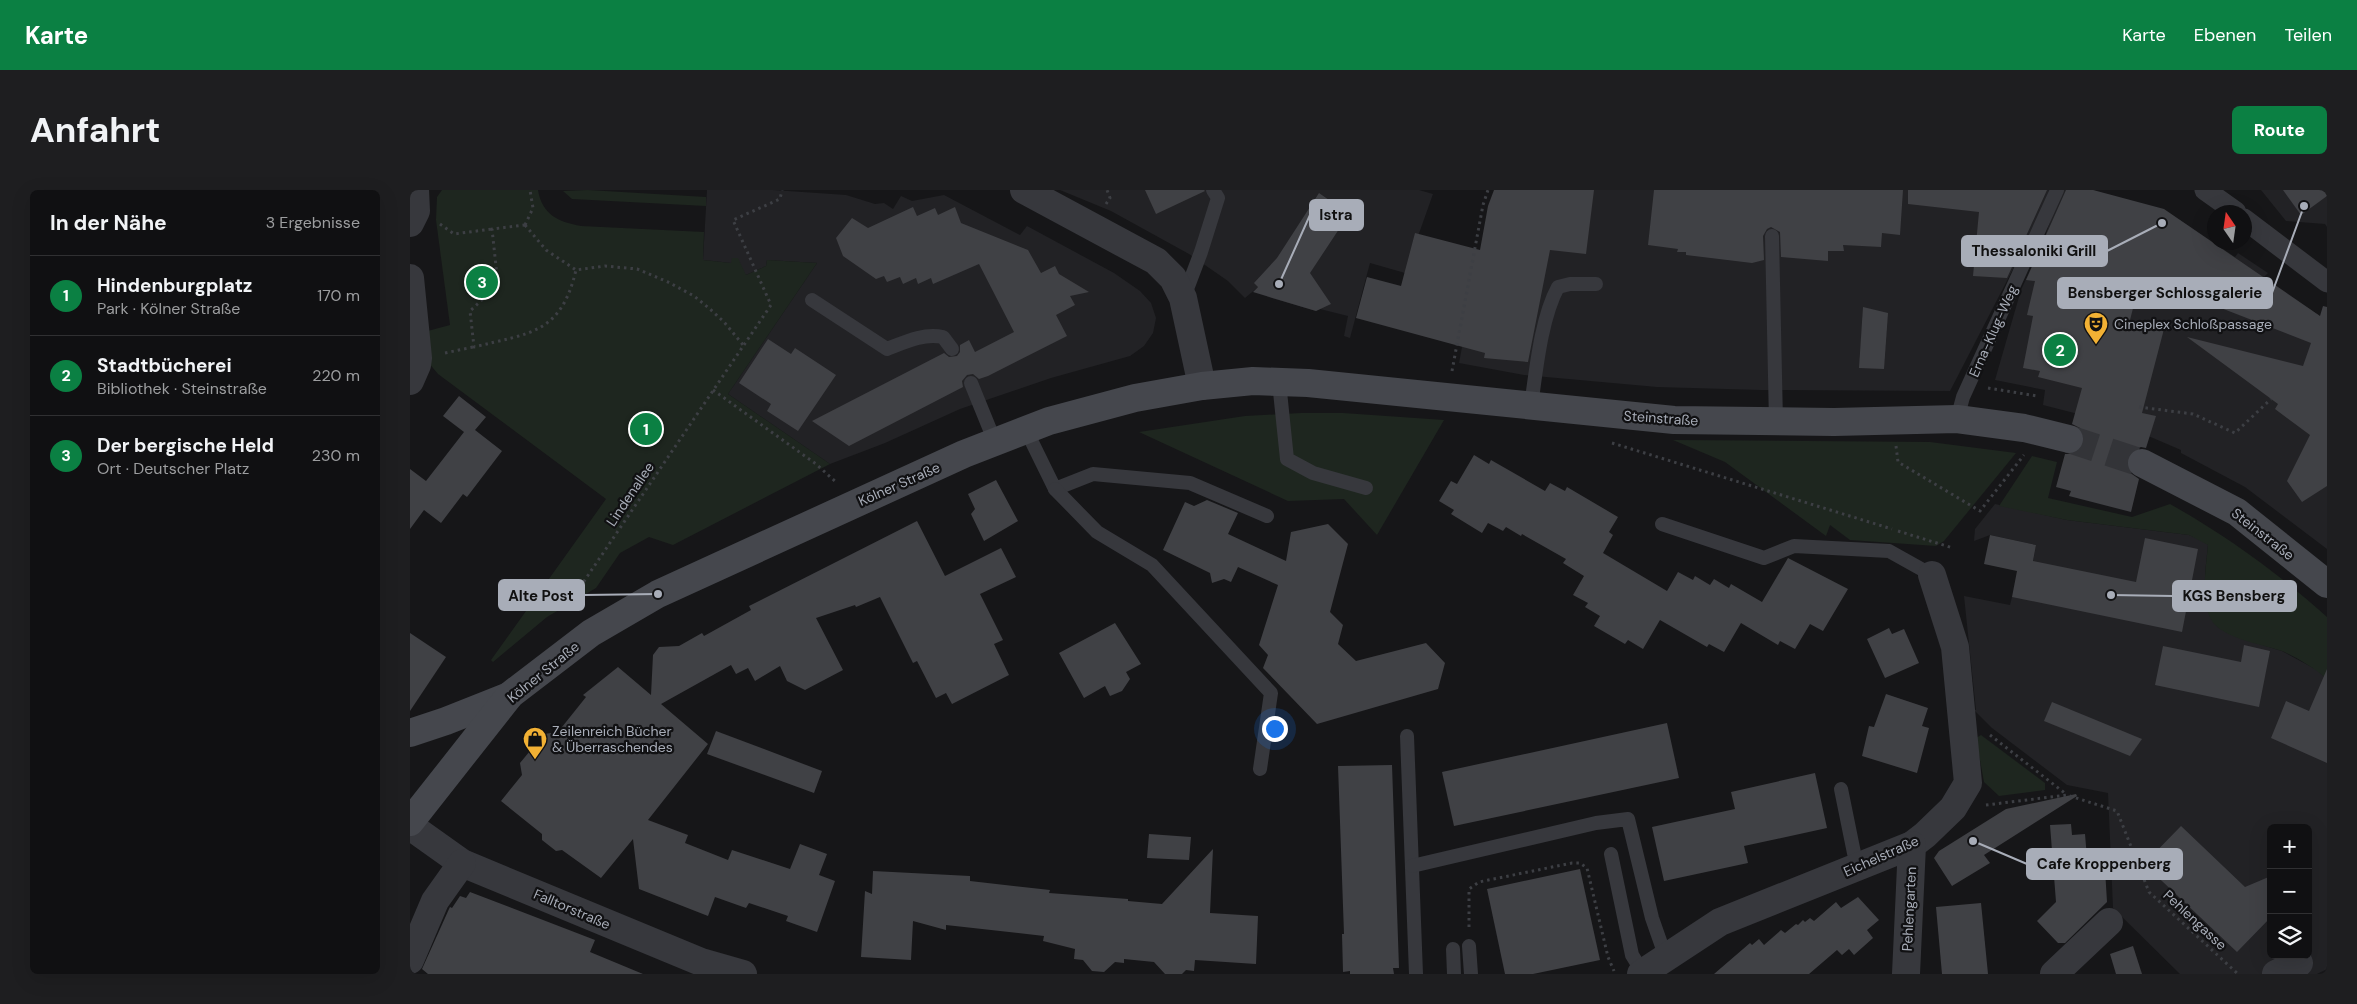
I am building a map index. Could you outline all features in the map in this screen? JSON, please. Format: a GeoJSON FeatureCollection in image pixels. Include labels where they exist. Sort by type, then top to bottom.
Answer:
{"type":"FeatureCollection","features":[{"type":"Feature","properties":{"kind":"main road","name":"Steinstraße"},"geometry":{"type":"LineString","coordinates":[[1202,386],[1253,381],[1308,382],[1674,420],[1776,422],[1957,419],[2024,428],[2069,439]]}},
{"type":"Feature","properties":{"kind":"main road","name":"Kölner Straße"},"geometry":{"type":"LineString","coordinates":[[410,822],[510,696],[591,633],[658,594],[858,502],[995,442],[1049,421],[1122,401],[1202,386]]}},
{"type":"Feature","properties":{"kind":"main road","name":"Steinstraße"},"geometry":{"type":"LineString","coordinates":[[2142,463],[2237,512],[2327,584]]}},
{"type":"Feature","properties":{"kind":"main road"},"geometry":{"type":"LineString","coordinates":[[410,733],[510,696]]}},
{"type":"Feature","properties":{"kind":"street"},"geometry":{"type":"LineString","coordinates":[[1024,190],[1156,261],[1173,278],[1183,298],[1202,386]]}},
{"type":"Feature","properties":{"kind":"street"},"geometry":{"type":"LineString","coordinates":[[2205,190],[2226,205]]}},
{"type":"Feature","properties":{"kind":"street"},"geometry":{"type":"LineString","coordinates":[[2252,225],[2327,282]]}},
{"type":"Feature","properties":{"kind":"street"},"geometry":{"type":"LineString","coordinates":[[410,278],[418,358],[410,381]]}},
{"type":"Feature","properties":{"kind":"street","name":"Eichelstraße"},"geometry":{"type":"LineString","coordinates":[[1642,974],[1720,922],[1912,845],[1953,808],[1968,783],[1963,714],[1955,647],[1932,575]]}},
{"type":"Feature","properties":{"kind":"street","name":"Falltorstraße"},"geometry":{"type":"LineString","coordinates":[[410,826],[462,863],[698,968],[743,974]]}},
{"type":"Feature","properties":{"kind":"street","name":"Pehlengarten"},"geometry":{"type":"LineString","coordinates":[[1906,974],[1912,845]]}},
{"type":"Feature","properties":{"kind":"street"},"geometry":{"type":"LineString","coordinates":[[410,960],[435,901],[462,863]]}},
{"type":"Feature","properties":{"kind":"street"},"geometry":{"type":"LineString","coordinates":[[2054,974],[2109,922]]}},
{"type":"Feature","properties":{"kind":"lane"},"geometry":{"type":"LineString","coordinates":[[1183,298],[1201,252],[1218,198],[1213,190]]}},
{"type":"Feature","properties":{"kind":"lane","name":"Erna-Klug-Weg"},"geometry":{"type":"LineString","coordinates":[[1957,419],[1963,397],[2058,190]]}},
{"type":"Feature","properties":{"kind":"lane"},"geometry":{"type":"LineString","coordinates":[[1772,236],[1776,422]]}},
{"type":"Feature","properties":{"kind":"lane"},"geometry":{"type":"LineString","coordinates":[[1530,406],[1536,366],[1552,298],[1558,288],[1570,284],[1596,284]]}},
{"type":"Feature","properties":{"kind":"lane"},"geometry":{"type":"LineString","coordinates":[[812,300],[887,349],[912,339],[933,335],[943,337],[952,349]]}},
{"type":"Feature","properties":{"kind":"lane"},"geometry":{"type":"LineString","coordinates":[[1279,382],[1287,459],[1312,473],[1366,488]]}},
{"type":"Feature","properties":{"kind":"lane"},"geometry":{"type":"LineString","coordinates":[[971,383],[995,442]]}},
{"type":"Feature","properties":{"kind":"lane"},"geometry":{"type":"LineString","coordinates":[[1026,430],[1055,489],[1097,532],[1152,565],[1271,693],[1260,769]]}},
{"type":"Feature","properties":{"kind":"lane"},"geometry":{"type":"LineString","coordinates":[[1055,489],[1093,474],[1190,483],[1267,516]]}},
{"type":"Feature","properties":{"kind":"lane"},"geometry":{"type":"LineString","coordinates":[[1662,524],[1764,558],[1794,546],[1889,552],[1932,575]]}},
{"type":"Feature","properties":{"kind":"lane"},"geometry":{"type":"LineString","coordinates":[[1407,736],[1416,974]]}},
{"type":"Feature","properties":{"kind":"lane"},"geometry":{"type":"LineString","coordinates":[[1841,789],[1854,853],[1860,866]]}},
{"type":"Feature","properties":{"kind":"lane"},"geometry":{"type":"LineString","coordinates":[[1412,866],[1596,823],[1628,819],[1652,918],[1666,958]]}},
{"type":"Feature","properties":{"kind":"lane"},"geometry":{"type":"LineString","coordinates":[[1611,854],[1632,955],[1642,974]]}},
{"type":"Feature","properties":{"kind":"lane"},"geometry":{"type":"LineString","coordinates":[[1469,940],[1471,974]]}},
{"type":"Feature","properties":{"kind":"lane"},"geometry":{"type":"LineString","coordinates":[[1453,949],[1454,974]]}},
{"type":"Feature","properties":{"kind":"path"},"geometry":{"type":"LineString","coordinates":[[525,225],[532,208],[530,190]]}},
{"type":"Feature","properties":{"kind":"path","name":"Lindenallee"},"geometry":{"type":"LineString","coordinates":[[591,633],[574,596],[771,305],[733,220],[780,199],[782,190]]}},
{"type":"Feature","properties":{"kind":"path"},"geometry":{"type":"LineString","coordinates":[[1447,397],[1483,205],[1488,190]]}},
{"type":"Feature","properties":{"kind":"path"},"geometry":{"type":"LineString","coordinates":[[414,208],[454,234],[525,225]]}},
{"type":"Feature","properties":{"kind":"path"},"geometry":{"type":"LineString","coordinates":[[525,225],[546,250],[576,270],[605,266],[637,269],[668,282],[694,296],[724,322],[744,346]]}},
{"type":"Feature","properties":{"kind":"path"},"geometry":{"type":"LineString","coordinates":[[492,229],[498,286],[470,312],[474,347],[528,333],[549,322],[563,308],[571,291],[576,270]]}},
{"type":"Feature","properties":{"kind":"path"},"geometry":{"type":"LineString","coordinates":[[1988,388],[2037,396]]}},
{"type":"Feature","properties":{"kind":"path"},"geometry":{"type":"LineString","coordinates":[[713,390],[816,464],[858,502]]}},
{"type":"Feature","properties":{"kind":"path"},"geometry":{"type":"LineString","coordinates":[[2138,407],[2194,414],[2235,433],[2272,399]]}},
{"type":"Feature","properties":{"kind":"path"},"geometry":{"type":"LineString","coordinates":[[1893,420],[1898,462],[1980,511],[2024,454]]}},
{"type":"Feature","properties":{"kind":"path"},"geometry":{"type":"LineString","coordinates":[[1609,442],[1954,548]]}},
{"type":"Feature","properties":{"kind":"path"},"geometry":{"type":"LineString","coordinates":[[1963,714],[2067,795]]}},
{"type":"Feature","properties":{"kind":"path","name":"Pehlengasse"},"geometry":{"type":"LineString","coordinates":[[1953,808],[2067,795],[2117,811],[2149,892],[2238,974]]}},
{"type":"Feature","properties":{"kind":"path"},"geometry":{"type":"LineString","coordinates":[[1469,940],[1469,889],[1479,882],[1580,863],[1587,868],[1608,957]]}},
{"type":"Feature","properties":{"kind":"shaded area"},"geometry":{"type":"Polygon","coordinates":[[[442,190],[538,190],[543,206],[553,216],[573,224],[581,226],[704,232],[703,260],[731,263],[732,258],[738,258],[746,275],[766,266],[767,260],[817,263],[728,394],[830,464],[673,545],[649,537],[620,553],[596,588],[547,617],[493,662],[491,660],[606,499],[438,374],[428,362],[424,332],[450,325],[436,220],[437,197],[442,190]]]}},
{"type":"Feature","properties":{"kind":"shaded area"},"geometry":{"type":"Polygon","coordinates":[[[588,190],[706,197],[706,206],[572,199],[563,191],[588,190]]]}},
{"type":"Feature","properties":{"kind":"shaded area"},"geometry":{"type":"Polygon","coordinates":[[[707,190],[773,190],[846,195],[875,204],[884,203],[893,209],[901,196],[912,201],[944,195],[1020,235],[1027,226],[1114,273],[1140,291],[1151,303],[1156,318],[1153,333],[1144,346],[1130,356],[1051,378],[960,409],[885,443],[830,464],[728,394],[817,263],[767,260],[766,266],[746,275],[731,263],[703,260],[707,190]]]}},
{"type":"Feature","properties":{"kind":"shaded area"},"geometry":{"type":"Polygon","coordinates":[[[1060,190],[1419,190],[1433,194],[1405,273],[1370,263],[1350,338],[1344,336],[1348,316],[1320,309],[1316,311],[1268,297],[1258,287],[1245,298],[1228,281],[1189,254],[1111,211],[1060,190]]]}},
{"type":"Feature","properties":{"kind":"shaded area"},"geometry":{"type":"Polygon","coordinates":[[[1495,190],[2049,190],[2044,209],[1950,391],[1761,390],[1657,387],[1524,375],[1459,363],[1489,205],[1495,190]]]}},
{"type":"Feature","properties":{"kind":"shaded area"},"geometry":{"type":"Polygon","coordinates":[[[2061,190],[2093,190],[2180,220],[2207,238],[2207,250],[2225,250],[2235,257],[2238,253],[2268,273],[2264,277],[2327,321],[2327,549],[2245,487],[2181,453],[2181,450],[2125,426],[2043,405],[2045,390],[1995,380],[2021,290],[2043,242],[2061,190]]]}},
{"type":"Feature","properties":{"kind":"shaded area"},"geometry":{"type":"Polygon","coordinates":[[[2261,190],[2327,190],[2327,227],[2325,224],[2286,221],[2261,190]]]}},
{"type":"Feature","properties":{"kind":"shaded area"},"geometry":{"type":"Polygon","coordinates":[[[1343,413],[1444,420],[1377,535],[1344,499],[1288,501],[1139,432],[1245,416],[1343,413]]]}},
{"type":"Feature","properties":{"kind":"shaded area"},"geometry":{"type":"Polygon","coordinates":[[[1673,440],[1930,442],[2016,453],[1944,541],[1936,546],[1850,540],[1830,525],[1826,536],[1725,462],[1673,440]]]}},
{"type":"Feature","properties":{"kind":"shaded area"},"geometry":{"type":"Polygon","coordinates":[[[2032,456],[2057,462],[2048,498],[2132,517],[2170,504],[2232,542],[2271,570],[2327,617],[2327,679],[2306,663],[2282,651],[2234,637],[2212,621],[2208,613],[2205,594],[2208,545],[2189,535],[2067,520],[1999,506],[2032,456]]]}},
{"type":"Feature","properties":{"kind":"shaded area"},"geometry":{"type":"Polygon","coordinates":[[[1995,504],[2067,520],[2189,535],[2202,540],[2208,545],[2205,598],[2212,620],[2240,638],[2282,651],[2317,670],[2327,679],[2327,969],[2317,974],[2180,974],[2113,908],[2108,793],[2067,785],[1992,728],[1973,709],[1976,710],[1964,596],[2010,605],[2012,597],[2031,573],[2036,545],[1990,535],[1974,541],[1975,529],[1995,504]]]}},
{"type":"Feature","properties":{"kind":"shaded area"},"geometry":{"type":"Polygon","coordinates":[[[1981,735],[2045,783],[2045,790],[1999,796],[1984,782],[1976,738],[1981,735]]]}},
{"type":"Feature","properties":{"kind":"building"},"geometry":{"type":"Polygon","coordinates":[[[1145,190],[1204,190],[1205,191],[1156,214],[1145,190]]]}},
{"type":"Feature","properties":{"kind":"building"},"geometry":{"type":"Polygon","coordinates":[[[1494,190],[1594,190],[1586,254],[1550,250],[1528,362],[1484,358],[1485,353],[1356,318],[1367,277],[1401,286],[1415,233],[1480,250],[1488,206],[1494,190]]]}},
{"type":"Feature","properties":{"kind":"building"},"geometry":{"type":"Polygon","coordinates":[[[1654,190],[1903,190],[1900,235],[1882,233],[1881,247],[1843,245],[1844,251],[1828,251],[1828,261],[1781,257],[1780,232],[1771,227],[1767,229],[1763,236],[1764,260],[1752,263],[1686,255],[1686,252],[1677,252],[1678,249],[1648,245],[1654,190]]]}},
{"type":"Feature","properties":{"kind":"building"},"geometry":{"type":"Polygon","coordinates":[[[1908,190],[2047,190],[2007,278],[1973,276],[1979,212],[1908,204],[1908,190]]]}},
{"type":"Feature","properties":{"kind":"building"},"geometry":{"type":"Polygon","coordinates":[[[2066,190],[2093,190],[2164,209],[2207,238],[2207,250],[2224,250],[2320,316],[2323,306],[2327,307],[2327,486],[2302,502],[2287,481],[2310,435],[2275,409],[2278,404],[2187,337],[2303,366],[2311,343],[2141,277],[2130,320],[2164,329],[2142,413],[2156,416],[2146,448],[2141,447],[2133,450],[2128,455],[2126,463],[2129,472],[2139,479],[2131,512],[2069,496],[2071,491],[2056,487],[2065,454],[2074,454],[2080,450],[2084,443],[2084,435],[2080,428],[2072,424],[2082,388],[2038,377],[2040,371],[2023,368],[2033,316],[2027,315],[2035,281],[2026,280],[2066,190]]]}},
{"type":"Feature","properties":{"kind":"building"},"geometry":{"type":"Polygon","coordinates":[[[2283,190],[2327,190],[2327,196],[2301,215],[2283,190]]]}},
{"type":"Feature","properties":{"kind":"building"},"geometry":{"type":"Polygon","coordinates":[[[1319,193],[1349,214],[1310,273],[1331,304],[1316,311],[1253,292],[1258,287],[1254,283],[1277,258],[1319,193]]]}},
{"type":"Feature","properties":{"kind":"building"},"geometry":{"type":"Polygon","coordinates":[[[913,207],[917,216],[935,208],[938,215],[955,207],[961,223],[1028,250],[1041,273],[1055,266],[1059,274],[1089,292],[1070,296],[1075,305],[1056,315],[1067,336],[988,376],[979,379],[973,374],[967,375],[962,381],[963,387],[849,446],[812,421],[944,353],[949,357],[957,356],[960,352],[960,345],[969,340],[975,352],[1014,332],[979,264],[933,284],[931,278],[918,284],[916,278],[903,284],[900,277],[887,282],[884,276],[876,279],[843,256],[836,238],[852,218],[868,228],[913,207]]]}},
{"type":"Feature","properties":{"kind":"building"},"geometry":{"type":"Polygon","coordinates":[[[1863,307],[1888,313],[1884,369],[1859,368],[1863,307]]]}},
{"type":"Feature","properties":{"kind":"building"},"geometry":{"type":"Polygon","coordinates":[[[768,339],[791,354],[795,348],[836,375],[798,431],[767,411],[771,404],[739,383],[768,339]]]}},
{"type":"Feature","properties":{"kind":"building"},"geometry":{"type":"Polygon","coordinates":[[[459,396],[486,417],[475,430],[502,451],[467,497],[463,494],[441,523],[424,510],[410,529],[410,469],[426,481],[464,432],[443,416],[459,396]]]}},
{"type":"Feature","properties":{"kind":"building"},"geometry":{"type":"Polygon","coordinates":[[[1474,455],[1489,464],[1491,460],[1545,491],[1550,483],[1565,491],[1567,487],[1618,517],[1609,532],[1613,535],[1603,553],[1667,591],[1678,572],[1693,580],[1695,576],[1710,585],[1714,579],[1729,588],[1731,584],[1762,602],[1788,558],[1848,589],[1823,631],[1810,624],[1795,649],[1780,641],[1778,645],[1741,623],[1724,652],[1709,644],[1707,647],[1660,620],[1643,649],[1628,640],[1625,644],[1594,626],[1600,616],[1585,607],[1588,603],[1573,595],[1584,576],[1563,563],[1566,559],[1506,527],[1503,531],[1488,523],[1482,533],[1451,514],[1454,510],[1439,501],[1451,481],[1457,484],[1474,455]]]}},
{"type":"Feature","properties":{"kind":"building"},"geometry":{"type":"Polygon","coordinates":[[[996,480],[1018,521],[984,541],[971,514],[975,509],[968,494],[996,480]]]}},
{"type":"Feature","properties":{"kind":"building"},"geometry":{"type":"Polygon","coordinates":[[[1207,500],[1238,513],[1228,534],[1286,561],[1291,532],[1328,524],[1348,544],[1330,612],[1343,625],[1338,644],[1356,661],[1426,643],[1445,663],[1438,689],[1317,724],[1263,668],[1268,655],[1259,645],[1278,585],[1238,567],[1231,582],[1224,579],[1212,583],[1210,573],[1163,550],[1185,502],[1194,506],[1207,500]]]}},
{"type":"Feature","properties":{"kind":"building"},"geometry":{"type":"Polygon","coordinates":[[[917,521],[945,576],[1001,548],[1016,577],[980,594],[1003,640],[994,644],[1009,675],[952,704],[946,693],[936,698],[917,661],[913,663],[880,597],[856,607],[855,605],[816,618],[843,670],[805,690],[787,681],[780,666],[755,681],[748,668],[736,674],[731,665],[661,704],[708,744],[648,820],[688,835],[685,843],[728,860],[732,850],[790,869],[800,844],[827,854],[819,875],[835,881],[817,932],[786,921],[788,916],[749,903],[746,908],[715,897],[708,916],[639,889],[633,839],[601,878],[562,850],[556,851],[542,840],[542,834],[501,801],[522,775],[520,763],[544,734],[558,732],[586,697],[583,695],[618,667],[651,695],[653,655],[659,647],[679,646],[702,633],[704,636],[751,610],[749,606],[917,521]]]}},
{"type":"Feature","properties":{"kind":"building"},"geometry":{"type":"Polygon","coordinates":[[[1990,535],[2036,545],[2033,561],[2136,582],[2145,538],[2198,549],[2182,632],[2012,597],[2017,571],[1984,564],[1990,535]]]}},
{"type":"Feature","properties":{"kind":"building"},"geometry":{"type":"Polygon","coordinates":[[[1115,623],[1141,664],[1126,672],[1130,679],[1122,691],[1110,696],[1105,686],[1084,698],[1059,653],[1115,623]]]}},
{"type":"Feature","properties":{"kind":"building"},"geometry":{"type":"Polygon","coordinates":[[[1889,628],[1892,634],[1904,629],[1919,663],[1885,678],[1867,639],[1889,628]]]}},
{"type":"Feature","properties":{"kind":"building"},"geometry":{"type":"Polygon","coordinates":[[[410,633],[446,657],[410,711],[410,633]]]}},
{"type":"Feature","properties":{"kind":"building"},"geometry":{"type":"Polygon","coordinates":[[[2244,645],[2270,651],[2259,707],[2155,685],[2163,646],[2241,662],[2244,645]]]}},
{"type":"Feature","properties":{"kind":"building"},"geometry":{"type":"Polygon","coordinates":[[[2327,669],[2327,763],[2271,738],[2286,701],[2309,711],[2327,669]]]}},
{"type":"Feature","properties":{"kind":"building"},"geometry":{"type":"Polygon","coordinates":[[[1886,694],[1928,708],[1922,726],[1929,728],[1917,773],[1862,756],[1869,726],[1874,727],[1886,694]]]}},
{"type":"Feature","properties":{"kind":"building"},"geometry":{"type":"Polygon","coordinates":[[[2052,702],[2142,739],[2130,756],[2044,721],[2052,702]]]}},
{"type":"Feature","properties":{"kind":"building"},"geometry":{"type":"Polygon","coordinates":[[[1667,723],[1679,778],[1454,826],[1442,772],[1667,723]]]}},
{"type":"Feature","properties":{"kind":"building"},"geometry":{"type":"Polygon","coordinates":[[[716,731],[822,771],[814,793],[707,754],[716,731]]]}},
{"type":"Feature","properties":{"kind":"building"},"geometry":{"type":"Polygon","coordinates":[[[1392,765],[1399,968],[1393,968],[1394,974],[1350,974],[1350,971],[1343,972],[1342,934],[1344,934],[1338,766],[1392,765]]]}},
{"type":"Feature","properties":{"kind":"building"},"geometry":{"type":"Polygon","coordinates":[[[1815,773],[1827,828],[1744,846],[1748,863],[1664,881],[1652,827],[1735,809],[1731,792],[1815,773]]]}},
{"type":"Feature","properties":{"kind":"building"},"geometry":{"type":"Polygon","coordinates":[[[2076,794],[2077,796],[1984,855],[1990,863],[1952,886],[1934,858],[1939,851],[2006,809],[2076,794]]]}},
{"type":"Feature","properties":{"kind":"building"},"geometry":{"type":"Polygon","coordinates":[[[2071,824],[2072,835],[2085,834],[2088,870],[2105,869],[2107,902],[2065,943],[2058,943],[2037,921],[2056,902],[2050,825],[2071,824]]]}},
{"type":"Feature","properties":{"kind":"building"},"geometry":{"type":"Polygon","coordinates":[[[2181,826],[2245,887],[2267,878],[2267,921],[2237,952],[2144,864],[2181,826]]]}},
{"type":"Feature","properties":{"kind":"building"},"geometry":{"type":"Polygon","coordinates":[[[1149,834],[1191,837],[1189,860],[1147,858],[1149,834]]]}},
{"type":"Feature","properties":{"kind":"building"},"geometry":{"type":"Polygon","coordinates":[[[1213,849],[1210,913],[1258,916],[1256,964],[1195,960],[1194,971],[1186,970],[1182,974],[1165,974],[1154,962],[1124,959],[1124,963],[1115,962],[1104,972],[1092,971],[1083,960],[1074,959],[1075,949],[1043,941],[1044,936],[946,925],[946,930],[913,921],[911,960],[861,957],[865,891],[872,894],[873,871],[970,876],[970,881],[1050,890],[1049,893],[1128,899],[1128,901],[1162,904],[1213,849]]]}},
{"type":"Feature","properties":{"kind":"building"},"geometry":{"type":"Polygon","coordinates":[[[1580,869],[1600,960],[1533,974],[1505,974],[1487,889],[1580,869]]]}},
{"type":"Feature","properties":{"kind":"building"},"geometry":{"type":"Polygon","coordinates":[[[470,892],[595,940],[590,952],[643,974],[428,974],[422,969],[450,907],[452,908],[460,896],[466,898],[470,892]]]}},
{"type":"Feature","properties":{"kind":"building"},"geometry":{"type":"Polygon","coordinates":[[[1858,897],[1879,920],[1867,930],[1873,938],[1854,955],[1849,949],[1842,955],[1837,950],[1809,974],[1714,974],[1750,943],[1752,945],[1759,939],[1764,945],[1781,930],[1785,933],[1796,924],[1798,925],[1803,920],[1805,922],[1810,918],[1814,921],[1836,902],[1841,908],[1858,897]]]}},
{"type":"Feature","properties":{"kind":"building"},"geometry":{"type":"Polygon","coordinates":[[[1981,903],[1988,974],[1942,974],[1936,907],[1981,903]]]}},
{"type":"Feature","properties":{"kind":"building"},"geometry":{"type":"Polygon","coordinates":[[[2133,946],[2142,974],[2116,974],[2110,954],[2133,946]]]}},
{"type":"Feature","properties":{"kind":"tunnel"},"geometry":{"type":"LineString","coordinates":[[2069,439],[2142,463]]}},
{"type":"Feature","properties":{"kind":"place","name":"Bensberger Schlossgalerie"},"geometry":{"type":"Point","coordinates":[2304,206]}},
{"type":"Feature","properties":{"kind":"place","name":"Thessaloniki Grill"},"geometry":{"type":"Point","coordinates":[2162,223]}},
{"type":"Feature","properties":{"kind":"place","name":"Der bergische Held"},"geometry":{"type":"Point","coordinates":[482,282]}},
{"type":"Feature","properties":{"kind":"place","name":"Istra"},"geometry":{"type":"Point","coordinates":[1279,284]}},
{"type":"Feature","properties":{"kind":"place","name":"Cineplex Schloßpassage"},"geometry":{"type":"Point","coordinates":[2096,345]}},
{"type":"Feature","properties":{"kind":"place","name":"Stadtbücherei"},"geometry":{"type":"Point","coordinates":[2060,350]}},
{"type":"Feature","properties":{"kind":"place","name":"Hindenburgplatz"},"geometry":{"type":"Point","coordinates":[646,429]}},
{"type":"Feature","properties":{"kind":"place","name":"Alte Post"},"geometry":{"type":"Point","coordinates":[658,594]}},
{"type":"Feature","properties":{"kind":"place","name":"KGS Bensberg"},"geometry":{"type":"Point","coordinates":[2111,595]}},
{"type":"Feature","properties":{"kind":"place","name":"Zeilenreich Bücher & Überraschendes"},"geometry":{"type":"Point","coordinates":[535,760]}},
{"type":"Feature","properties":{"kind":"place","name":"Cafe Kroppenberg"},"geometry":{"type":"Point","coordinates":[1973,841]}}]}
